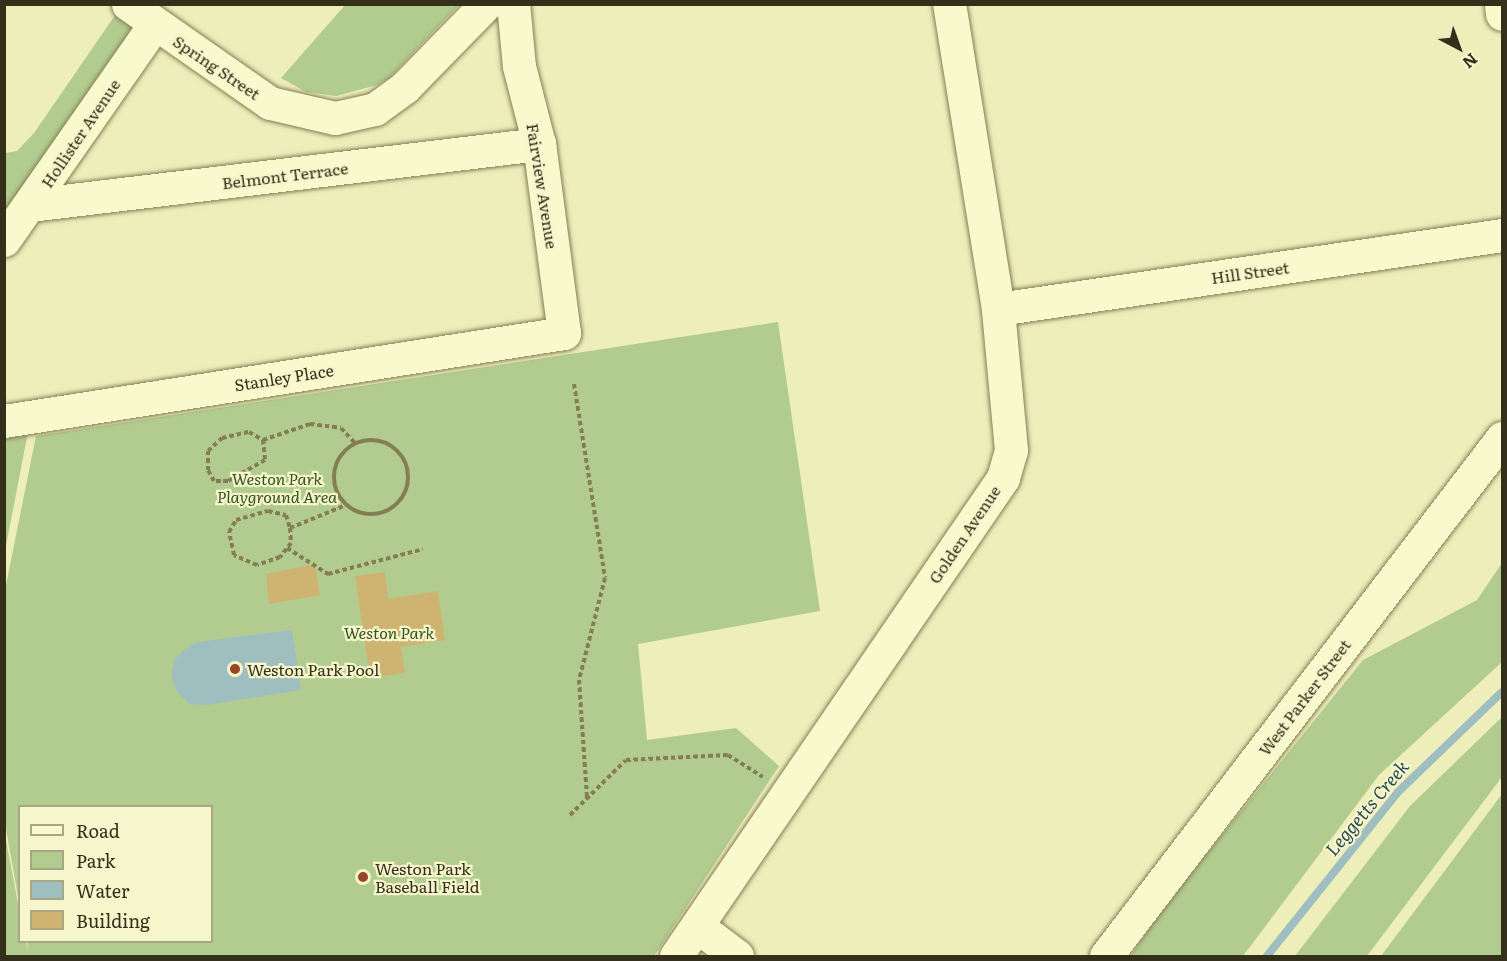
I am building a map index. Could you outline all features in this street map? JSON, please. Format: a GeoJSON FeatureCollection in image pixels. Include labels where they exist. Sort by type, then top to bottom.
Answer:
{"type":"FeatureCollection","features":[{"type":"Feature","properties":{"kind":"street","name":"Spring Street"},"geometry":{"type":"LineString","coordinates":[[143,12],[270,103],[335,118],[375,109],[405,87],[486,4]]}},
{"type":"Feature","properties":{"kind":"street","name":"Fairview Avenue"},"geometry":{"type":"LineString","coordinates":[[513,4],[519,66],[539,144],[564,333]]}},
{"type":"Feature","properties":{"kind":"street","name":"Golden Avenue"},"geometry":{"type":"LineString","coordinates":[[676,957],[1003,478],[1011,450],[998,309],[949,4]]}},
{"type":"Feature","properties":{"kind":"street"},"geometry":{"type":"LineString","coordinates":[[1501,4],[1503,14]]}},
{"type":"Feature","properties":{"kind":"street","name":"Hollister Avenue"},"geometry":{"type":"LineString","coordinates":[[4,240],[30,206],[143,12]]}},
{"type":"Feature","properties":{"kind":"street","name":"Belmont Terrace"},"geometry":{"type":"LineString","coordinates":[[30,206],[539,144]]}},
{"type":"Feature","properties":{"kind":"street","name":"Hill Street"},"geometry":{"type":"LineString","coordinates":[[998,309],[1503,235]]}},
{"type":"Feature","properties":{"kind":"street","name":"Stanley Place"},"geometry":{"type":"LineString","coordinates":[[4,421],[564,333]]}},
{"type":"Feature","properties":{"kind":"street","name":"West Parker Street"},"geometry":{"type":"LineString","coordinates":[[1106,957],[1503,438]]}},
{"type":"Feature","properties":{"kind":"street"},"geometry":{"type":"LineString","coordinates":[[697,926],[737,957]]}},
{"type":"Feature","properties":{"kind":"path"},"geometry":{"type":"LineString","coordinates":[[574,384],[605,578],[579,680],[587,798]]}},
{"type":"Feature","properties":{"kind":"path"},"geometry":{"type":"LineString","coordinates":[[263,440],[265,460],[228,482],[214,480],[208,470],[208,451],[222,438],[249,432],[263,440],[310,424],[341,428],[356,444]]}},
{"type":"Feature","properties":{"kind":"path"},"geometry":{"type":"LineString","coordinates":[[375,441],[395,450],[407,470],[404,493],[388,510],[364,514],[346,505],[336,491],[335,466],[341,455],[356,444],[375,441]]}},
{"type":"Feature","properties":{"kind":"path"},"geometry":{"type":"LineString","coordinates":[[290,528],[346,505]]}},
{"type":"Feature","properties":{"kind":"path"},"geometry":{"type":"LineString","coordinates":[[268,511],[286,515],[290,528],[291,543],[280,557],[257,565],[246,563],[234,555],[229,532],[236,520],[268,511]]}},
{"type":"Feature","properties":{"kind":"path"},"geometry":{"type":"LineString","coordinates":[[287,548],[328,574],[423,549]]}},
{"type":"Feature","properties":{"kind":"path"},"geometry":{"type":"LineString","coordinates":[[570,815],[626,759],[728,755],[771,781]]}},
{"type":"Feature","properties":{"kind":"green space"},"geometry":{"type":"Polygon","coordinates":[[[346,4],[459,5],[389,78],[377,85],[336,96],[306,92],[281,78],[346,4]]]}},
{"type":"Feature","properties":{"kind":"green space"},"geometry":{"type":"Polygon","coordinates":[[[118,11],[141,29],[5,214],[5,153],[17,151],[34,133],[118,11]]]}},
{"type":"Feature","properties":{"kind":"green space","name":"Weston Park"},"geometry":{"type":"Polygon","coordinates":[[[778,322],[820,611],[638,644],[647,740],[736,728],[779,766],[654,956],[5,956],[4,829],[18,904],[18,943],[26,943],[28,952],[27,943],[213,943],[213,805],[18,805],[18,897],[5,823],[4,595],[36,436],[778,322]]]}},
{"type":"Feature","properties":{"kind":"green space"},"geometry":{"type":"Polygon","coordinates":[[[28,432],[5,551],[5,435],[28,432]]]}},
{"type":"Feature","properties":{"kind":"green space"},"geometry":{"type":"Polygon","coordinates":[[[1502,563],[1502,662],[1379,775],[1243,956],[1131,956],[1156,917],[1363,660],[1477,600],[1502,563]]]}},
{"type":"Feature","properties":{"kind":"green space"},"geometry":{"type":"Polygon","coordinates":[[[1502,717],[1502,777],[1367,956],[1295,956],[1410,806],[1502,717]]]}},
{"type":"Feature","properties":{"kind":"green space"},"geometry":{"type":"Polygon","coordinates":[[[1502,794],[1502,956],[1381,956],[1502,794]]]}},
{"type":"Feature","properties":{"kind":"water","name":"Weston Park Pool"},"geometry":{"type":"Polygon","coordinates":[[[292,630],[301,690],[207,705],[190,704],[178,693],[171,677],[174,660],[185,649],[198,642],[292,630]]]}},
{"type":"Feature","properties":{"kind":"building"},"geometry":{"type":"Polygon","coordinates":[[[315,564],[320,595],[269,604],[266,574],[315,564]]]}},
{"type":"Feature","properties":{"kind":"building"},"geometry":{"type":"Polygon","coordinates":[[[385,572],[388,599],[438,591],[445,640],[401,647],[405,673],[370,678],[355,576],[385,572]]]}},
{"type":"Feature","properties":{"kind":"waterway","name":"Leggetts Creek"},"geometry":{"type":"LineString","coordinates":[[1267,956],[1398,792],[1502,692]]}},
{"type":"Feature","properties":{"kind":"place","name":"Weston Park Pool"},"geometry":{"type":"Point","coordinates":[235,669]}},
{"type":"Feature","properties":{"kind":"place","name":"Weston Park Baseball Field"},"geometry":{"type":"Point","coordinates":[363,877]}},
{"type":"Feature","properties":{"kind":"park label","name":"Weston Park Playground Area"},"geometry":{"type":"Point","coordinates":[277,487]}}]}
